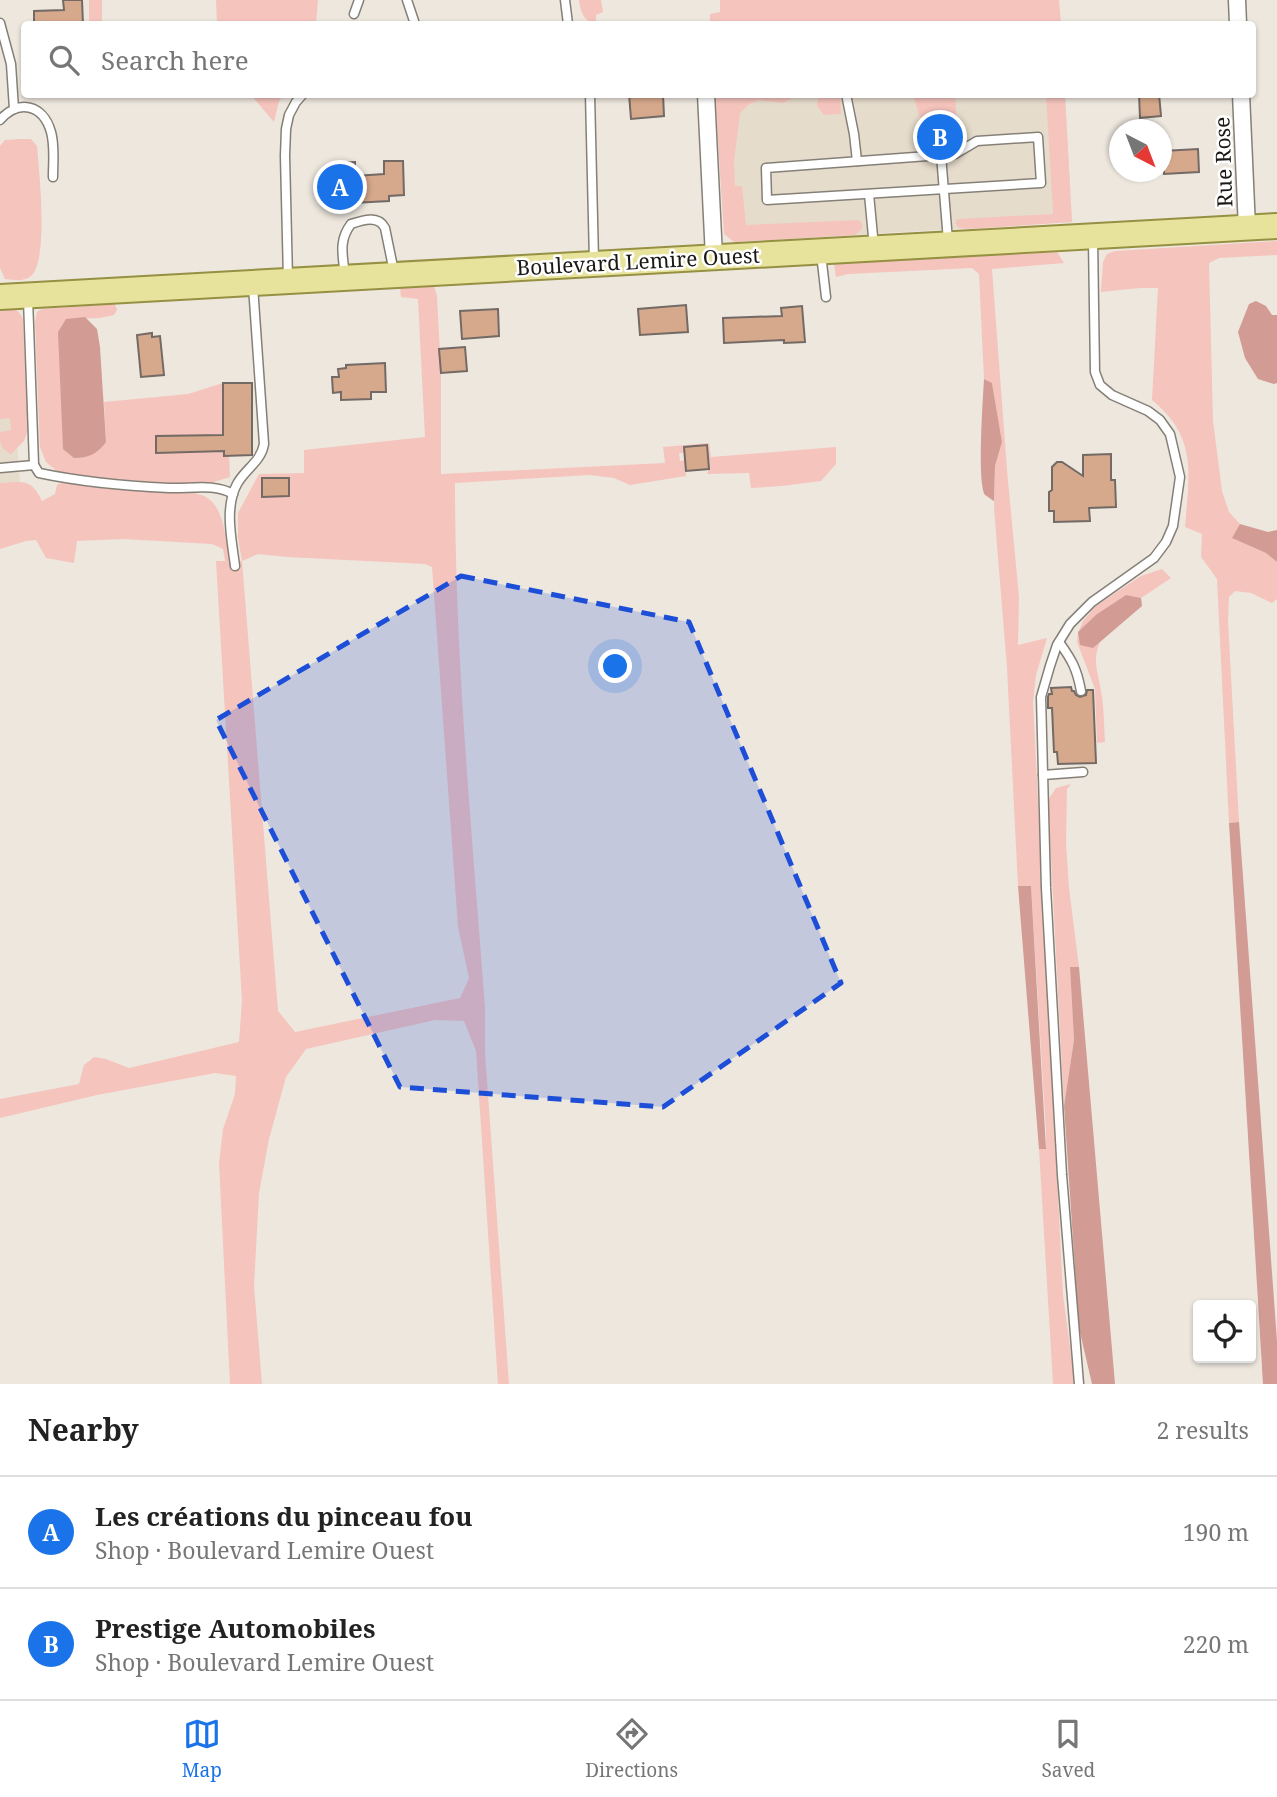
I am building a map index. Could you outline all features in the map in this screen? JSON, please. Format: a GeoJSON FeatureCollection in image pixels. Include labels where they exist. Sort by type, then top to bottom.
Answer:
{"type":"FeatureCollection","features":[{"type":"Feature","properties":{"kind":"main road","name":"Boulevard Lemire Ouest"},"geometry":{"type":"LineString","coordinates":[[0,297],[1277,226]]}},
{"type":"Feature","properties":{"kind":"street"},"geometry":{"type":"LineString","coordinates":[[1237,0],[1238,21]]}},
{"type":"Feature","properties":{"kind":"street"},"geometry":{"type":"LineString","coordinates":[[705,98],[714,257]]}},
{"type":"Feature","properties":{"kind":"street","name":"Rue Rose"},"geometry":{"type":"LineString","coordinates":[[1241,98],[1247,228]]}},
{"type":"Feature","properties":{"kind":"lane"},"geometry":{"type":"LineString","coordinates":[[354,14],[359,0]]}},
{"type":"Feature","properties":{"kind":"lane"},"geometry":{"type":"LineString","coordinates":[[407,0],[414,21]]}},
{"type":"Feature","properties":{"kind":"lane"},"geometry":{"type":"LineString","coordinates":[[565,0],[568,21]]}},
{"type":"Feature","properties":{"kind":"lane"},"geometry":{"type":"LineString","coordinates":[[0,23],[11,64],[15,109]]}},
{"type":"Feature","properties":{"kind":"lane"},"geometry":{"type":"LineString","coordinates":[[288,281],[286,129],[289,115],[300,98]]}},
{"type":"Feature","properties":{"kind":"lane"},"geometry":{"type":"LineString","coordinates":[[590,98],[594,264]]}},
{"type":"Feature","properties":{"kind":"lane"},"geometry":{"type":"LineString","coordinates":[[847,98],[857,161]]}},
{"type":"Feature","properties":{"kind":"lane"},"geometry":{"type":"LineString","coordinates":[[0,120],[20,106],[39,112],[51,129],[53,177]]}},
{"type":"Feature","properties":{"kind":"lane"},"geometry":{"type":"LineString","coordinates":[[1038,137],[1041,183],[767,200],[766,168],[857,161],[955,154],[977,141],[1038,137]]}},
{"type":"Feature","properties":{"kind":"lane"},"geometry":{"type":"LineString","coordinates":[[942,155],[948,244]]}},
{"type":"Feature","properties":{"kind":"lane"},"geometry":{"type":"LineString","coordinates":[[869,194],[874,248]]}},
{"type":"Feature","properties":{"kind":"lane"},"geometry":{"type":"LineString","coordinates":[[345,277],[342,241],[345,231],[351,224],[374,219],[382,222],[385,228],[395,275]]}},
{"type":"Feature","properties":{"kind":"lane"},"geometry":{"type":"LineString","coordinates":[[1079,1384],[1062,1175],[1046,888],[1041,697],[1049,666],[1070,624],[1082,611],[1154,558],[1166,542],[1173,526],[1180,477],[1170,434],[1160,420],[1148,411],[1112,394],[1100,385],[1095,373],[1093,236]]}},
{"type":"Feature","properties":{"kind":"lane"},"geometry":{"type":"LineString","coordinates":[[820,251],[826,297]]}},
{"type":"Feature","properties":{"kind":"lane"},"geometry":{"type":"LineString","coordinates":[[234,566],[230,516],[233,494],[244,474],[260,458],[264,444],[253,283]]}},
{"type":"Feature","properties":{"kind":"lane"},"geometry":{"type":"LineString","coordinates":[[28,295],[34,465],[39,472],[91,482],[171,488],[221,488],[233,494]]}},
{"type":"Feature","properties":{"kind":"lane"},"geometry":{"type":"LineString","coordinates":[[0,468],[34,465]]}},
{"type":"Feature","properties":{"kind":"lane"},"geometry":{"type":"LineString","coordinates":[[1059,642],[1073,661],[1081,691]]}},
{"type":"Feature","properties":{"kind":"lane"},"geometry":{"type":"LineString","coordinates":[[1043,775],[1083,772]]}},
{"type":"Feature","properties":{"kind":"highlighted area"},"geometry":{"type":"Polygon","coordinates":[[[461,576],[689,622],[841,983],[663,1107],[400,1087],[216,720],[461,576]]]}},
{"type":"Feature","properties":{"kind":"shaded area"},"geometry":{"type":"Polygon","coordinates":[[[89,0],[102,0],[102,21],[89,21],[89,0]]]}},
{"type":"Feature","properties":{"kind":"shaded area"},"geometry":{"type":"Polygon","coordinates":[[[216,0],[318,0],[316,21],[217,21],[216,0]]]}},
{"type":"Feature","properties":{"kind":"shaded area"},"geometry":{"type":"Polygon","coordinates":[[[579,0],[601,0],[603,12],[596,15],[596,21],[588,21],[580,8],[579,0]]]}},
{"type":"Feature","properties":{"kind":"shaded area"},"geometry":{"type":"Polygon","coordinates":[[[720,0],[1059,0],[1061,21],[710,21],[710,14],[720,12],[720,0]]]}},
{"type":"Feature","properties":{"kind":"shaded area"},"geometry":{"type":"Polygon","coordinates":[[[254,98],[282,98],[274,122],[254,98]]]}},
{"type":"Feature","properties":{"kind":"shaded area"},"geometry":{"type":"Polygon","coordinates":[[[715,98],[792,98],[783,103],[759,100],[749,104],[740,113],[734,161],[735,186],[742,186],[746,225],[859,220],[862,229],[855,235],[734,242],[724,234],[715,98]]]}},
{"type":"Feature","properties":{"kind":"shaded area"},"geometry":{"type":"Polygon","coordinates":[[[726,98],[1065,98],[1072,222],[734,242],[726,98]]]}},
{"type":"Feature","properties":{"kind":"shaded area"},"geometry":{"type":"Polygon","coordinates":[[[840,98],[841,114],[824,115],[817,106],[818,99],[840,98]]]}},
{"type":"Feature","properties":{"kind":"shaded area"},"geometry":{"type":"Polygon","coordinates":[[[914,98],[955,98],[957,125],[949,125],[948,119],[921,121],[914,98]]]}},
{"type":"Feature","properties":{"kind":"shaded area"},"geometry":{"type":"Polygon","coordinates":[[[1046,98],[1065,98],[1072,222],[968,229],[959,228],[955,223],[957,219],[1053,214],[1046,98]]]}},
{"type":"Feature","properties":{"kind":"shaded area"},"geometry":{"type":"Polygon","coordinates":[[[31,139],[37,146],[41,193],[40,252],[37,267],[31,276],[19,280],[5,279],[0,268],[0,146],[5,140],[31,139]]]}},
{"type":"Feature","properties":{"kind":"shaded area"},"geometry":{"type":"Polygon","coordinates":[[[1277,241],[1277,255],[1219,258],[1209,263],[1213,421],[1222,491],[1229,512],[1240,524],[1233,538],[1266,553],[1277,562],[1277,599],[1272,603],[1251,593],[1235,591],[1229,597],[1239,822],[1229,823],[1217,579],[1201,557],[1202,534],[1185,527],[1188,473],[1184,443],[1167,414],[1152,400],[1158,288],[1101,292],[1103,262],[1107,254],[1115,251],[1277,241]]]}},
{"type":"Feature","properties":{"kind":"shaded area"},"geometry":{"type":"Polygon","coordinates":[[[1057,252],[1064,263],[992,269],[1019,597],[1018,645],[1047,638],[1036,675],[1033,702],[1063,1295],[1075,1384],[1053,1384],[1039,1149],[1046,1149],[1046,1132],[1031,886],[1018,886],[1007,668],[994,508],[995,466],[1002,442],[992,383],[984,379],[979,274],[972,268],[848,274],[836,277],[834,264],[1057,252]]]}},
{"type":"Feature","properties":{"kind":"shaded area"},"geometry":{"type":"Polygon","coordinates":[[[434,286],[437,296],[441,373],[441,474],[665,463],[663,447],[709,443],[711,457],[836,447],[836,464],[821,481],[751,488],[749,473],[707,474],[707,446],[684,447],[684,453],[679,453],[680,461],[685,460],[686,476],[630,485],[614,478],[590,475],[455,483],[461,680],[509,1384],[498,1384],[476,1051],[464,1021],[435,1020],[306,1049],[286,1077],[269,1139],[259,1193],[254,1286],[262,1384],[230,1384],[219,1163],[223,1129],[235,1094],[236,1076],[215,1073],[97,1095],[0,1118],[0,1099],[79,1084],[84,1065],[94,1057],[129,1068],[239,1042],[242,1001],[216,561],[225,561],[223,549],[212,544],[123,539],[77,541],[74,563],[46,558],[36,540],[0,549],[0,483],[26,483],[34,488],[42,501],[55,494],[57,485],[61,483],[195,493],[206,497],[217,509],[224,526],[229,560],[242,561],[238,513],[259,474],[304,473],[304,450],[425,437],[418,299],[401,297],[400,287],[434,286]],[[262,478],[262,497],[289,496],[288,478],[262,478]],[[258,554],[242,561],[278,1011],[295,1032],[460,998],[469,978],[458,927],[432,567],[425,564],[258,554]]]}},
{"type":"Feature","properties":{"kind":"shaded area"},"geometry":{"type":"Polygon","coordinates":[[[1256,301],[1266,306],[1272,315],[1277,315],[1277,383],[1274,384],[1258,379],[1245,358],[1238,332],[1249,304],[1256,301]]]}},
{"type":"Feature","properties":{"kind":"shaded area"},"geometry":{"type":"Polygon","coordinates":[[[115,304],[117,310],[114,315],[67,319],[106,441],[104,402],[188,394],[223,383],[224,455],[229,455],[230,477],[207,484],[74,476],[58,472],[46,462],[40,447],[35,322],[37,312],[42,309],[115,304]]]}},
{"type":"Feature","properties":{"kind":"shaded area"},"geometry":{"type":"Polygon","coordinates":[[[7,309],[20,482],[0,483],[0,310],[7,309]]]}},
{"type":"Feature","properties":{"kind":"shaded area"},"geometry":{"type":"Polygon","coordinates":[[[7,309],[17,311],[23,319],[28,430],[24,441],[11,454],[3,448],[0,436],[0,432],[11,430],[10,418],[0,419],[0,312],[7,309]]]}},
{"type":"Feature","properties":{"kind":"shaded area"},"geometry":{"type":"Polygon","coordinates":[[[85,317],[97,329],[106,442],[92,454],[74,458],[63,449],[58,332],[66,319],[85,317]]]}},
{"type":"Feature","properties":{"kind":"shaded area"},"geometry":{"type":"Polygon","coordinates":[[[984,379],[992,383],[1002,442],[995,466],[994,501],[985,495],[981,474],[984,379]]]}},
{"type":"Feature","properties":{"kind":"shaded area"},"geometry":{"type":"Polygon","coordinates":[[[1240,524],[1268,532],[1277,530],[1277,562],[1266,553],[1232,538],[1240,524]]]}},
{"type":"Feature","properties":{"kind":"shaded area"},"geometry":{"type":"Polygon","coordinates":[[[1162,569],[1171,578],[1141,598],[1126,595],[1097,614],[1093,647],[1100,642],[1096,661],[1103,703],[1105,742],[1097,743],[1095,689],[1077,642],[1078,633],[1083,621],[1097,605],[1141,576],[1162,569]]]}},
{"type":"Feature","properties":{"kind":"shaded area"},"geometry":{"type":"Polygon","coordinates":[[[1126,595],[1141,598],[1142,606],[1093,648],[1080,645],[1078,632],[1097,614],[1126,595]]]}},
{"type":"Feature","properties":{"kind":"shaded area"},"geometry":{"type":"Polygon","coordinates":[[[1071,784],[1067,789],[1066,843],[1079,967],[1070,967],[1074,1040],[1064,1106],[1048,800],[1056,788],[1071,784]]]}},
{"type":"Feature","properties":{"kind":"shaded area"},"geometry":{"type":"Polygon","coordinates":[[[1239,822],[1277,1341],[1277,1384],[1263,1384],[1229,823],[1239,822]]]}},
{"type":"Feature","properties":{"kind":"shaded area"},"geometry":{"type":"Polygon","coordinates":[[[1018,886],[1031,886],[1046,1149],[1039,1149],[1018,886]]]}},
{"type":"Feature","properties":{"kind":"shaded area"},"geometry":{"type":"Polygon","coordinates":[[[1070,967],[1079,967],[1115,1384],[1092,1384],[1079,1328],[1064,1106],[1074,1040],[1070,967]]]}},
{"type":"Feature","properties":{"kind":"building"},"geometry":{"type":"Polygon","coordinates":[[[63,0],[82,0],[83,21],[34,21],[34,11],[64,10],[63,0]]]}},
{"type":"Feature","properties":{"kind":"building"},"geometry":{"type":"Polygon","coordinates":[[[629,98],[663,98],[664,116],[631,119],[629,98]]]}},
{"type":"Feature","properties":{"kind":"building"},"geometry":{"type":"Polygon","coordinates":[[[1139,98],[1159,98],[1161,116],[1140,118],[1139,98]]]}},
{"type":"Feature","properties":{"kind":"building"},"geometry":{"type":"Polygon","coordinates":[[[948,119],[950,144],[923,146],[921,121],[948,119]]]}},
{"type":"Feature","properties":{"kind":"building"},"geometry":{"type":"Polygon","coordinates":[[[1198,149],[1199,172],[1172,174],[1172,150],[1198,149]]]}},
{"type":"Feature","properties":{"kind":"building"},"geometry":{"type":"Polygon","coordinates":[[[384,161],[403,161],[404,195],[389,196],[389,201],[353,203],[353,196],[334,196],[333,177],[337,177],[337,163],[355,162],[355,176],[384,174],[384,161]]]}},
{"type":"Feature","properties":{"kind":"building"},"geometry":{"type":"Polygon","coordinates":[[[686,305],[688,332],[640,335],[638,309],[686,305]]]}},
{"type":"Feature","properties":{"kind":"building"},"geometry":{"type":"Polygon","coordinates":[[[802,306],[805,342],[784,343],[784,340],[724,343],[723,318],[782,316],[781,308],[802,306]]]}},
{"type":"Feature","properties":{"kind":"building"},"geometry":{"type":"Polygon","coordinates":[[[498,309],[499,336],[462,339],[460,311],[498,309]]]}},
{"type":"Feature","properties":{"kind":"building"},"geometry":{"type":"Polygon","coordinates":[[[152,333],[152,337],[160,336],[164,375],[141,377],[137,335],[152,333]]]}},
{"type":"Feature","properties":{"kind":"building"},"geometry":{"type":"Polygon","coordinates":[[[465,347],[467,371],[441,373],[439,349],[465,347]]]}},
{"type":"Feature","properties":{"kind":"building"},"geometry":{"type":"Polygon","coordinates":[[[385,363],[386,392],[371,392],[371,399],[341,400],[341,392],[333,393],[332,377],[339,377],[338,369],[346,368],[346,365],[385,363]]]}},
{"type":"Feature","properties":{"kind":"building"},"geometry":{"type":"Polygon","coordinates":[[[223,383],[252,383],[252,455],[224,456],[224,451],[156,453],[156,436],[223,435],[223,383]]]}},
{"type":"Feature","properties":{"kind":"building"},"geometry":{"type":"Polygon","coordinates":[[[707,445],[709,469],[686,471],[684,447],[707,445]]]}},
{"type":"Feature","properties":{"kind":"building"},"geometry":{"type":"Polygon","coordinates":[[[1111,454],[1111,480],[1115,480],[1116,507],[1089,508],[1090,521],[1054,522],[1054,511],[1049,511],[1052,467],[1057,462],[1062,462],[1083,476],[1083,455],[1111,454]]]}},
{"type":"Feature","properties":{"kind":"building"},"geometry":{"type":"Polygon","coordinates":[[[262,478],[289,478],[289,496],[262,497],[262,478]]]}},
{"type":"Feature","properties":{"kind":"building"},"geometry":{"type":"Polygon","coordinates":[[[1071,687],[1080,697],[1086,695],[1087,690],[1093,690],[1096,763],[1058,764],[1057,752],[1054,752],[1052,708],[1048,708],[1048,697],[1052,694],[1051,688],[1071,687]]]}},
{"type":"Feature","properties":{"kind":"place","name":"Prestige Automobiles"},"geometry":{"type":"Point","coordinates":[940,137]}},
{"type":"Feature","properties":{"kind":"place","name":"Les créations du pinceau fou"},"geometry":{"type":"Point","coordinates":[340,187]}}]}
